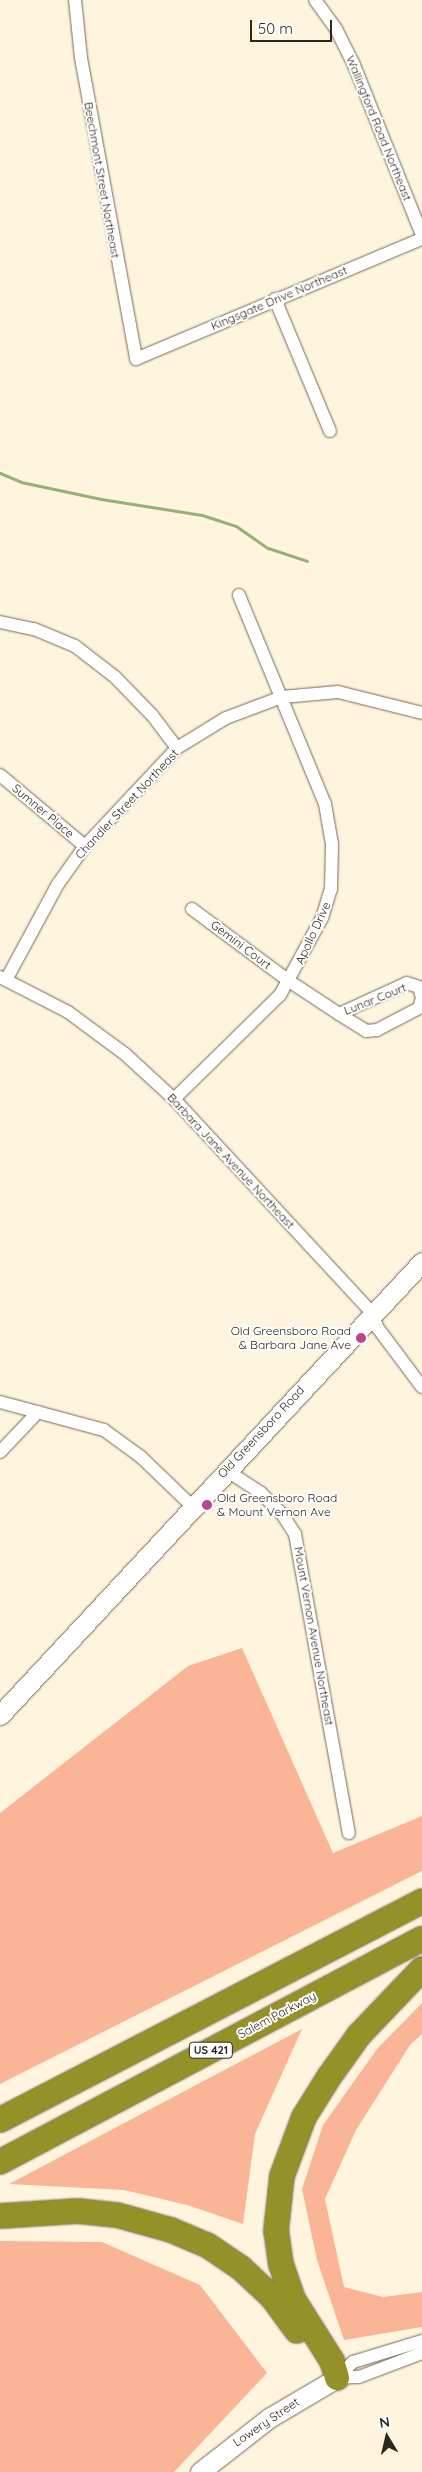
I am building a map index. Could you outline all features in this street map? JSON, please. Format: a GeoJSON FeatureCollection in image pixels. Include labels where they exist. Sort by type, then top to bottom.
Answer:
{"type":"FeatureCollection","features":[{"type":"Feature","properties":{"kind":"highway","name":"US 421"},"geometry":{"type":"LineString","coordinates":[[0,2120],[422,1901]]}},
{"type":"Feature","properties":{"kind":"highway","name":"Salem Parkway"},"geometry":{"type":"LineString","coordinates":[[0,2162],[422,1939]]}},
{"type":"Feature","properties":{"kind":"highway"},"geometry":{"type":"LineString","coordinates":[[337,2378],[332,2361],[297,2306],[281,2266],[276,2231],[282,2176],[304,2117],[329,2077],[360,2035],[422,1969]]}},
{"type":"Feature","properties":{"kind":"highway"},"geometry":{"type":"LineString","coordinates":[[0,2216],[58,2211],[98,2212],[153,2224],[189,2237],[224,2256],[256,2281],[285,2315],[322,2368],[337,2378]]}},
{"type":"Feature","properties":{"kind":"street","name":"Beechmont Street Northeast"},"geometry":{"type":"LineString","coordinates":[[75,0],[81,58],[136,359]]}},
{"type":"Feature","properties":{"kind":"street","name":"Wallingford Road Northeast"},"geometry":{"type":"LineString","coordinates":[[315,0],[336,29],[354,65],[422,235]]}},
{"type":"Feature","properties":{"kind":"street","name":"Kingsgate Drive Northeast"},"geometry":{"type":"LineString","coordinates":[[136,359],[275,299],[422,239]]}},
{"type":"Feature","properties":{"kind":"street"},"geometry":{"type":"LineString","coordinates":[[275,299],[330,431]]}},
{"type":"Feature","properties":{"kind":"street","name":"Apollo Drive"},"geometry":{"type":"LineString","coordinates":[[174,1100],[280,995],[328,904],[333,869],[325,804],[239,595]]}},
{"type":"Feature","properties":{"kind":"street"},"geometry":{"type":"LineString","coordinates":[[0,622],[34,629],[75,646],[115,677],[152,715],[177,748]]}},
{"type":"Feature","properties":{"kind":"street","name":"Chandler Street Northeast"},"geometry":{"type":"LineString","coordinates":[[3,979],[58,884],[85,846],[177,748],[226,718],[282,697],[338,692],[422,713]]}},
{"type":"Feature","properties":{"kind":"street","name":"Sumner Place"},"geometry":{"type":"LineString","coordinates":[[0,775],[85,846]]}},
{"type":"Feature","properties":{"kind":"street","name":"Gemini Court"},"geometry":{"type":"LineString","coordinates":[[192,909],[289,981]]}},
{"type":"Feature","properties":{"kind":"street","name":"Barbara Jane Avenue Northeast"},"geometry":{"type":"LineString","coordinates":[[3,979],[68,1012],[125,1054],[174,1100],[372,1314],[377,1327],[422,1387]]}},
{"type":"Feature","properties":{"kind":"street","name":"Lunar Court"},"geometry":{"type":"LineString","coordinates":[[289,981],[339,1014],[366,1031],[377,1030],[419,1008],[422,998],[419,987],[407,983],[339,1014]]}},
{"type":"Feature","properties":{"kind":"street","name":"Old Greensboro Road"},"geometry":{"type":"LineString","coordinates":[[0,1714],[192,1506],[422,1262]]}},
{"type":"Feature","properties":{"kind":"street"},"geometry":{"type":"LineString","coordinates":[[0,1402],[81,1422],[118,1438],[192,1506]]}},
{"type":"Feature","properties":{"kind":"street"},"geometry":{"type":"LineString","coordinates":[[0,1452],[38,1412]]}},
{"type":"Feature","properties":{"kind":"street","name":"Mount Vernon Avenue Northeast"},"geometry":{"type":"LineString","coordinates":[[226,1470],[261,1493],[282,1514],[295,1534],[349,1833]]}},
{"type":"Feature","properties":{"kind":"street","name":"Lowery Street"},"geometry":{"type":"LineString","coordinates":[[200,2472],[268,2418],[337,2378],[353,2362],[422,2340]]}},
{"type":"Feature","properties":{"kind":"street","name":"Lowery Street"},"geometry":{"type":"LineString","coordinates":[[337,2378],[359,2376],[422,2353]]}},
{"type":"Feature","properties":{"kind":"shaded area"},"geometry":{"type":"Polygon","coordinates":[[[242,1648],[333,1853],[422,1816],[422,1871],[0,2084],[0,1813],[188,1666],[242,1648]]]}},
{"type":"Feature","properties":{"kind":"shaded area"},"geometry":{"type":"Polygon","coordinates":[[[422,2003],[422,2034],[410,2045],[356,2130],[325,2199],[344,2287],[383,2297],[422,2292],[422,2327],[344,2340],[317,2260],[302,2189],[323,2125],[377,2049],[422,2003]]]}},
{"type":"Feature","properties":{"kind":"shaded area"},"geometry":{"type":"Polygon","coordinates":[[[302,2029],[255,2134],[243,2224],[187,2205],[124,2190],[9,2184],[302,2029]]]}},
{"type":"Feature","properties":{"kind":"shaded area"},"geometry":{"type":"Polygon","coordinates":[[[0,2241],[102,2242],[200,2285],[267,2373],[174,2472],[0,2472],[0,2241]]]}},
{"type":"Feature","properties":{"kind":"waterway"},"geometry":{"type":"LineString","coordinates":[[0,473],[21,482],[101,499],[202,515],[236,526],[268,548],[307,561]]}},
{"type":"Feature","properties":{"kind":"place","name":"Old Greensboro Road & Barbara Jane Ave"},"geometry":{"type":"Point","coordinates":[361,1338]}},
{"type":"Feature","properties":{"kind":"place","name":"Old Greensboro Road & Mount Vernon Ave"},"geometry":{"type":"Point","coordinates":[207,1505]}}]}
